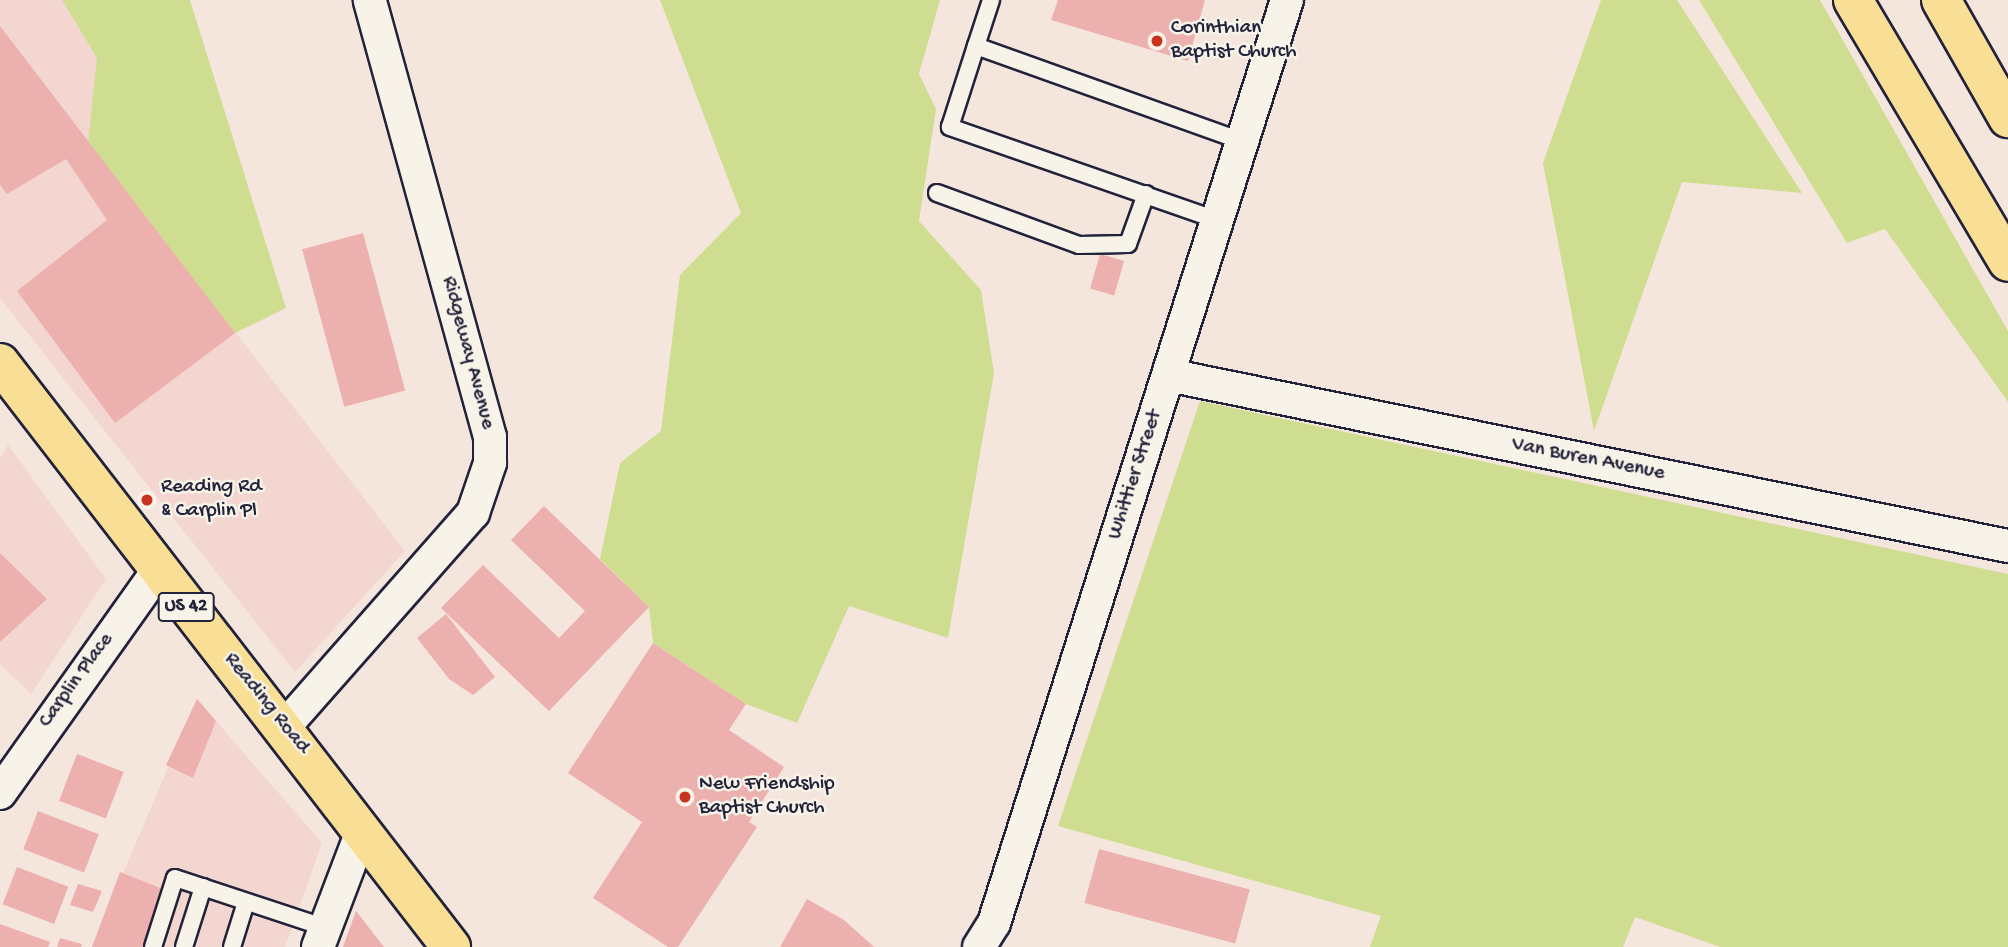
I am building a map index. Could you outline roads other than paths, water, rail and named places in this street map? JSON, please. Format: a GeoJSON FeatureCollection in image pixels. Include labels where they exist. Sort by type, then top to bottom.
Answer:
{"type":"FeatureCollection","features":[{"type":"Feature","properties":{"kind":"main road"},"geometry":{"type":"LineString","coordinates":[[1853,0],[2008,262]]}},
{"type":"Feature","properties":{"kind":"main road"},"geometry":{"type":"LineString","coordinates":[[1941,0],[2008,118]]}},
{"type":"Feature","properties":{"kind":"main road","name":"Reading Road"},"geometry":{"type":"LineString","coordinates":[[0,363],[157,572],[286,725],[362,831],[451,947]]}},
{"type":"Feature","properties":{"kind":"street","name":"Ridgeway Avenue"},"geometry":{"type":"LineString","coordinates":[[286,725],[473,513],[490,463],[490,437],[370,0]]}},
{"type":"Feature","properties":{"kind":"street","name":"Whittier Street"},"geometry":{"type":"LineString","coordinates":[[979,947],[994,923],[1287,0]]}},
{"type":"Feature","properties":{"kind":"street","name":"Van Buren Avenue"},"geometry":{"type":"LineString","coordinates":[[1168,375],[2008,546]]}},
{"type":"Feature","properties":{"kind":"street","name":"Carplin Place"},"geometry":{"type":"LineString","coordinates":[[0,793],[157,572]]}},
{"type":"Feature","properties":{"kind":"street"},"geometry":{"type":"LineString","coordinates":[[322,937],[362,831]]}},
{"type":"Feature","properties":{"kind":"lane"},"geometry":{"type":"LineString","coordinates":[[990,0],[950,127],[1217,220]]}},
{"type":"Feature","properties":{"kind":"lane"},"geometry":{"type":"LineString","coordinates":[[976,46],[1242,141]]}},
{"type":"Feature","properties":{"kind":"lane"},"geometry":{"type":"LineString","coordinates":[[937,193],[1079,245],[1128,244],[1146,194]]}},
{"type":"Feature","properties":{"kind":"lane"},"geometry":{"type":"LineString","coordinates":[[153,947],[175,878],[246,902],[322,937]]}},
{"type":"Feature","properties":{"kind":"lane"},"geometry":{"type":"LineString","coordinates":[[184,947],[203,887]]}},
{"type":"Feature","properties":{"kind":"lane"},"geometry":{"type":"LineString","coordinates":[[232,947],[246,902]]}},
{"type":"Feature","properties":{"kind":"place","name":"Corinthian Baptist Church"},"geometry":{"type":"Point","coordinates":[1157,41]}},
{"type":"Feature","properties":{"kind":"place","name":"Reading Rd & Carplin Pl"},"geometry":{"type":"Point","coordinates":[147,500]}},
{"type":"Feature","properties":{"kind":"place","name":"New Friendship Baptist Church"},"geometry":{"type":"Point","coordinates":[685,797]}}]}
